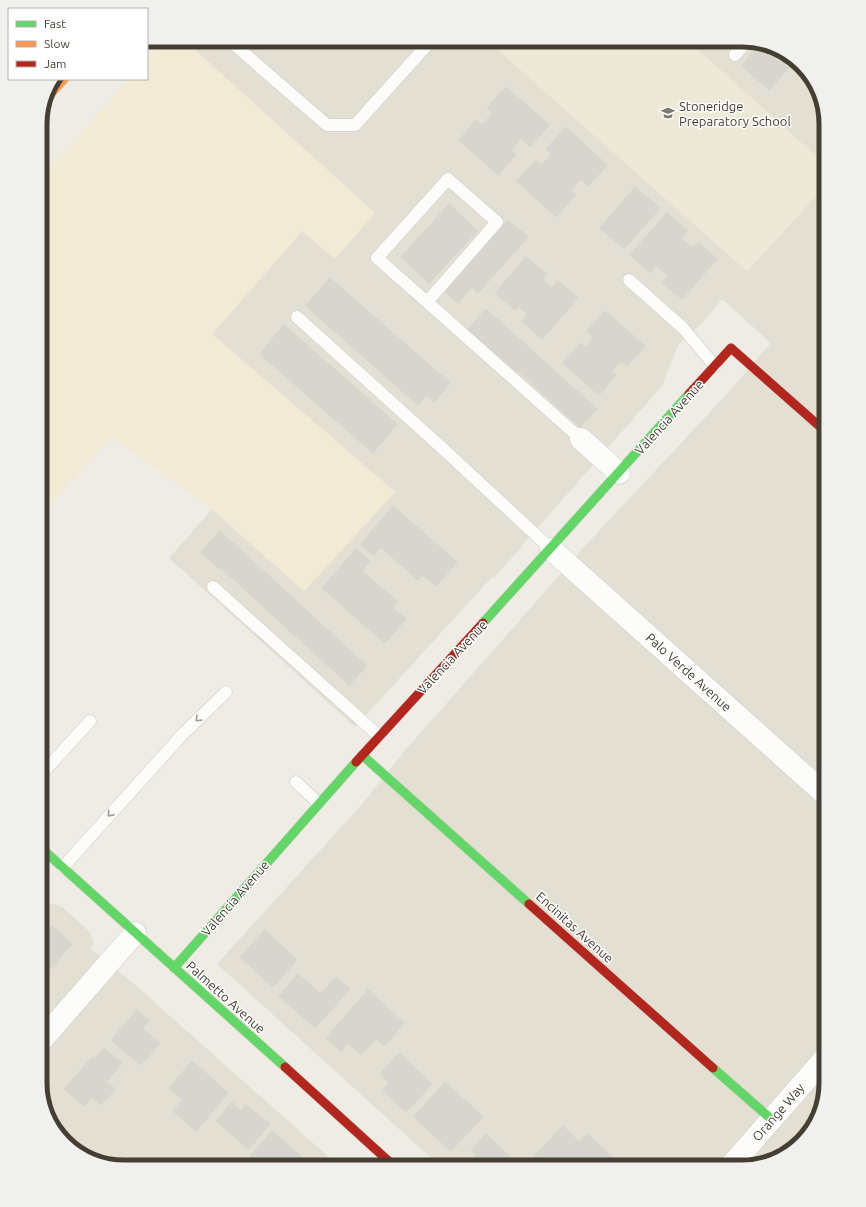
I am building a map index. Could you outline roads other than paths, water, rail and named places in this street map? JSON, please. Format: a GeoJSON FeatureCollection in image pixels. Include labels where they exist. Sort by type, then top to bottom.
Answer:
{"type":"FeatureCollection","features":[{"type":"Feature","properties":{"kind":"street"},"geometry":{"type":"LineString","coordinates":[[56,88],[63,80]]}},
{"type":"Feature","properties":{"kind":"street","name":"Valencia Avenue"},"geometry":{"type":"LineString","coordinates":[[174,968],[379,736],[551,549],[731,348],[819,426]]}},
{"type":"Feature","properties":{"kind":"street"},"geometry":{"type":"LineString","coordinates":[[581,439],[619,473]]}},
{"type":"Feature","properties":{"kind":"street","name":"Palo Verde Avenue"},"geometry":{"type":"LineString","coordinates":[[551,549],[819,789]]}},
{"type":"Feature","properties":{"kind":"street","name":"Encinitas Avenue"},"geometry":{"type":"LineString","coordinates":[[362,755],[771,1119]]}},
{"type":"Feature","properties":{"kind":"street","name":"Palmetto Avenue"},"geometry":{"type":"LineString","coordinates":[[47,853],[387,1160]]}},
{"type":"Feature","properties":{"kind":"street"},"geometry":{"type":"LineString","coordinates":[[47,1034],[135,933]]}},
{"type":"Feature","properties":{"kind":"street","name":"Orange Way"},"geometry":{"type":"LineString","coordinates":[[736,1160],[819,1065]]}},
{"type":"Feature","properties":{"kind":"lane"},"geometry":{"type":"LineString","coordinates":[[237,47],[327,124],[355,125],[425,47]]}},
{"type":"Feature","properties":{"kind":"lane"},"geometry":{"type":"LineString","coordinates":[[735,55],[742,47]]}},
{"type":"Feature","properties":{"kind":"lane"},"geometry":{"type":"LineString","coordinates":[[427,302],[497,222],[448,178],[377,258],[581,439]]}},
{"type":"Feature","properties":{"kind":"lane"},"geometry":{"type":"LineString","coordinates":[[629,280],[683,328],[715,366]]}},
{"type":"Feature","properties":{"kind":"lane"},"geometry":{"type":"LineString","coordinates":[[297,317],[551,549]]}},
{"type":"Feature","properties":{"kind":"lane"},"geometry":{"type":"LineString","coordinates":[[213,587],[379,736]]}},
{"type":"Feature","properties":{"kind":"lane"},"geometry":{"type":"LineString","coordinates":[[63,867],[182,735],[226,692]]}},
{"type":"Feature","properties":{"kind":"lane"},"geometry":{"type":"LineString","coordinates":[[47,768],[90,721]]}},
{"type":"Feature","properties":{"kind":"lane"},"geometry":{"type":"LineString","coordinates":[[296,782],[318,804]]}},
{"type":"Feature","properties":{"kind":"place","name":"Stoneridge Preparatory School"},"geometry":{"type":"Point","coordinates":[668,113]}}]}
